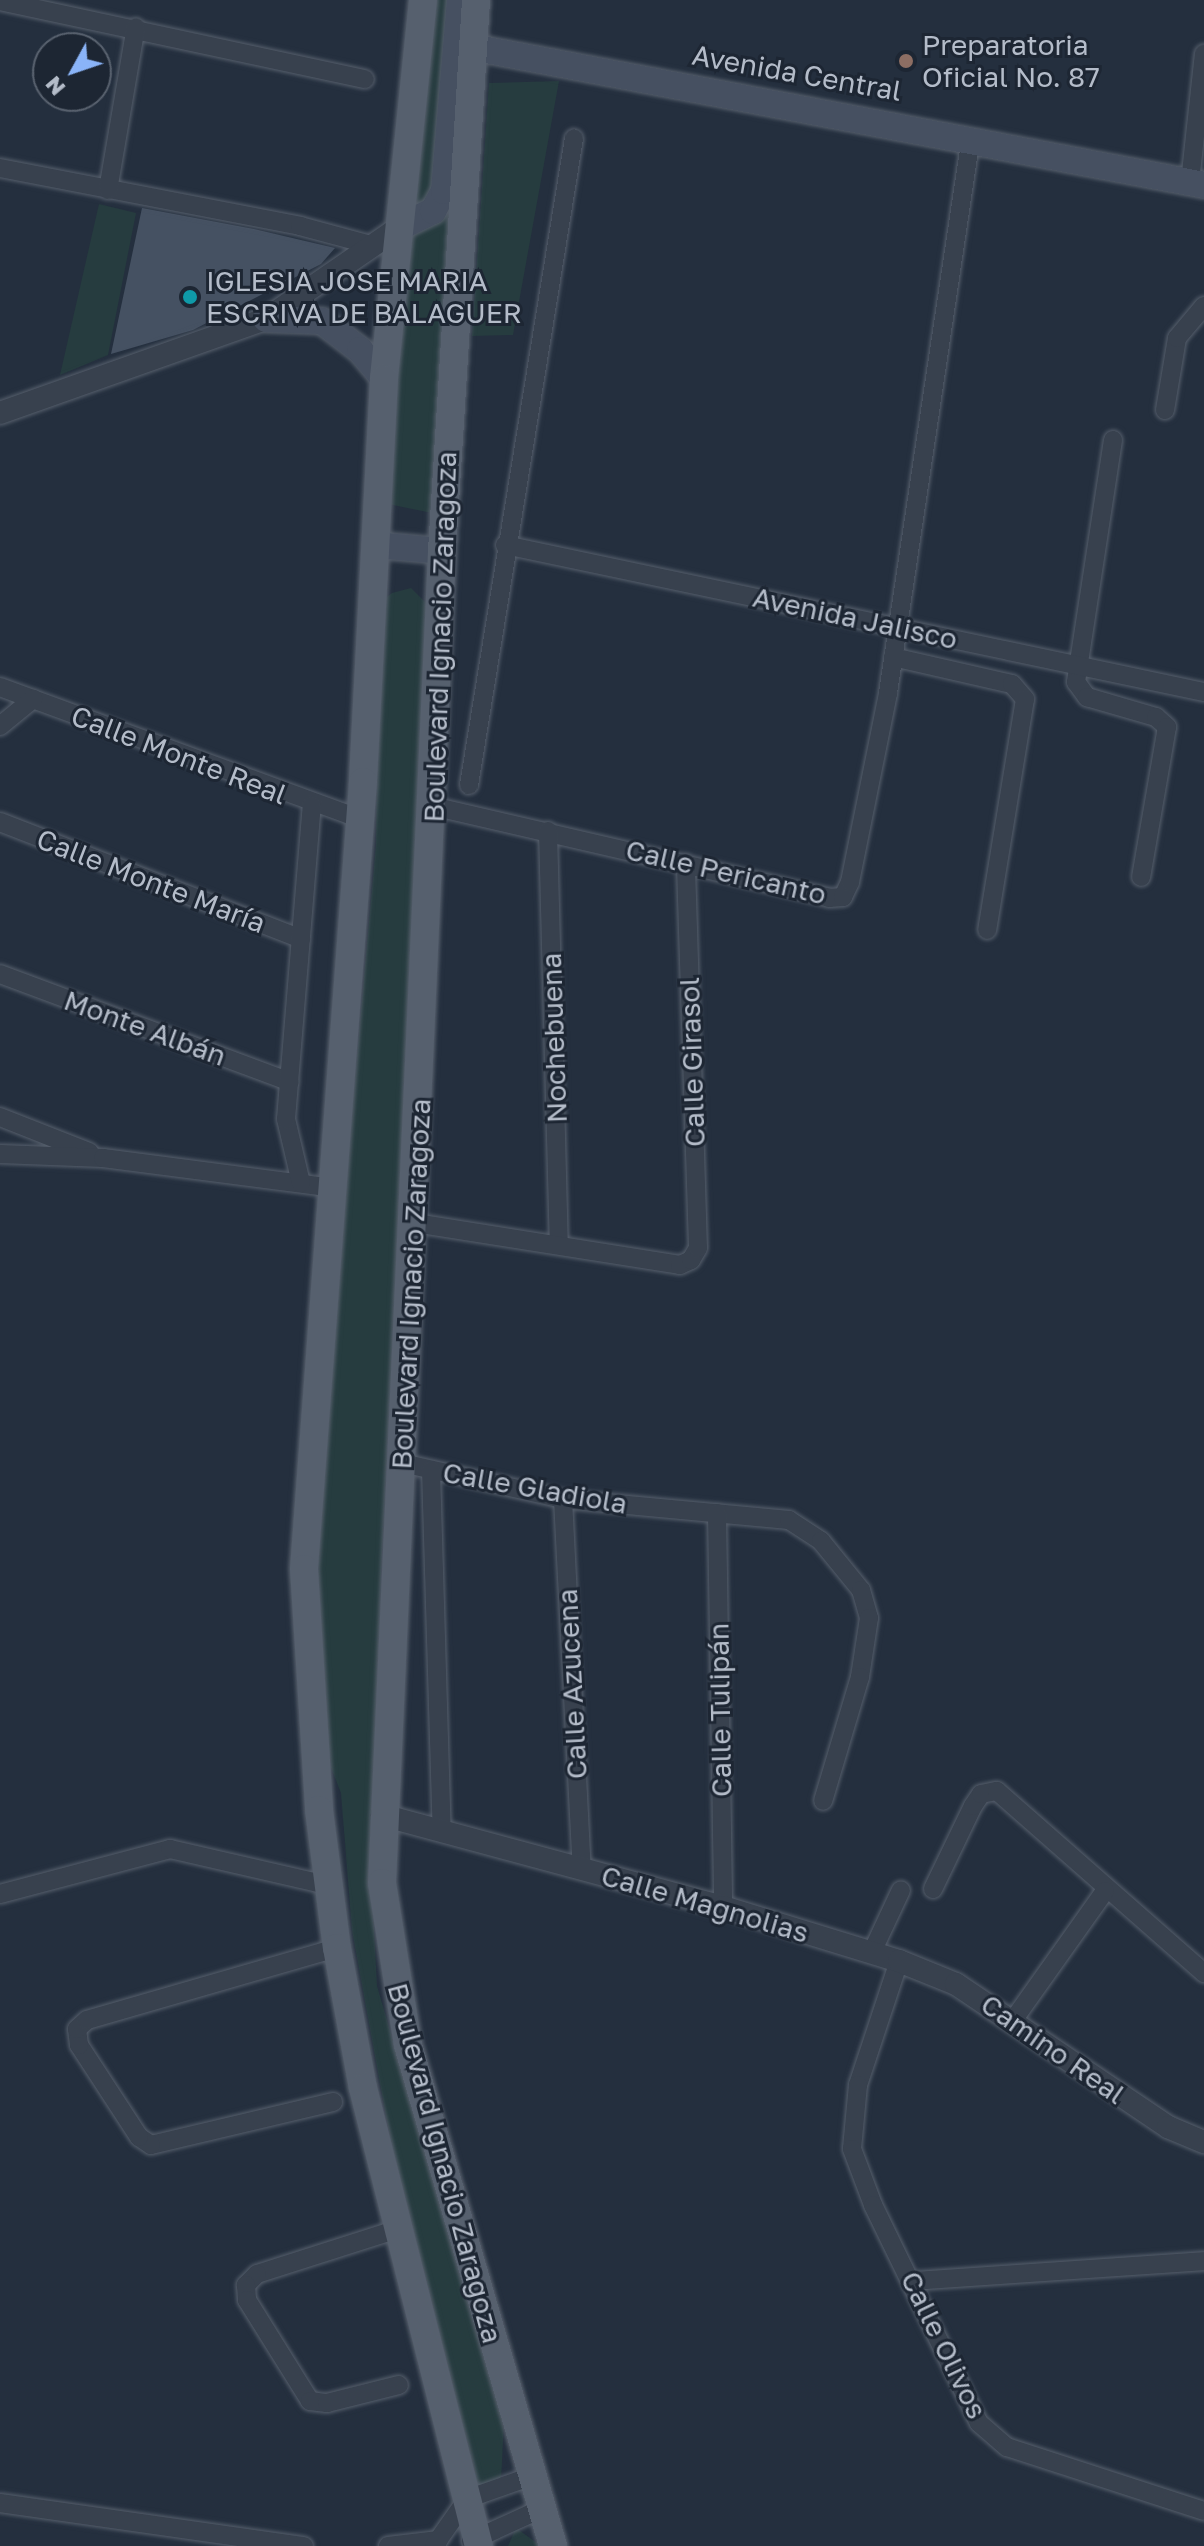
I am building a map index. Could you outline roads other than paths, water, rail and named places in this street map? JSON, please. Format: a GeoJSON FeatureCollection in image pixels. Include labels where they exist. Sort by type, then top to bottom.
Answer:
{"type":"FeatureCollection","features":[{"type":"Feature","properties":{"kind":"main road","name":"Boulevard Ignacio Zaragoza"},"geometry":{"type":"LineString","coordinates":[[423,0],[384,379],[360,819],[304,1544],[327,1885],[337,1948],[398,2229],[467,2499],[474,2542]]}},
{"type":"Feature","properties":{"kind":"main road"},"geometry":{"type":"LineString","coordinates":[[400,227],[433,211],[444,191],[460,0]]}},
{"type":"Feature","properties":{"kind":"main road","name":"Boulevard Ignacio Zaragoza"},"geometry":{"type":"LineString","coordinates":[[476,0],[442,551],[415,1223],[382,1815],[388,1937],[408,2045],[553,2546]]}},
{"type":"Feature","properties":{"kind":"main road","name":"Avenida Central"},"geometry":{"type":"LineString","coordinates":[[471,47],[971,137],[1197,184]]}},
{"type":"Feature","properties":{"kind":"main road"},"geometry":{"type":"LineString","coordinates":[[266,319],[322,321],[360,350],[384,379]]}},
{"type":"Feature","properties":{"kind":"main road"},"geometry":{"type":"LineString","coordinates":[[375,545],[442,551]]}},
{"type":"Feature","properties":{"kind":"street"},"geometry":{"type":"LineString","coordinates":[[0,1],[136,27],[365,79]]}},
{"type":"Feature","properties":{"kind":"street"},"geometry":{"type":"LineString","coordinates":[[108,190],[136,27]]}},
{"type":"Feature","properties":{"kind":"street"},"geometry":{"type":"LineString","coordinates":[[1197,184],[1204,54]]}},
{"type":"Feature","properties":{"kind":"street","name":"Calle Pericanto"},"geometry":{"type":"LineString","coordinates":[[432,806],[829,898],[843,897],[850,882],[893,657],[971,137]]}},
{"type":"Feature","properties":{"kind":"street"},"geometry":{"type":"LineString","coordinates":[[469,785],[505,545],[574,138]]}},
{"type":"Feature","properties":{"kind":"street"},"geometry":{"type":"LineString","coordinates":[[0,168],[300,226],[371,245]]}},
{"type":"Feature","properties":{"kind":"street"},"geometry":{"type":"LineString","coordinates":[[0,413],[266,319],[400,227]]}},
{"type":"Feature","properties":{"kind":"street"},"geometry":{"type":"LineString","coordinates":[[1165,410],[1177,338],[1204,306]]}},
{"type":"Feature","properties":{"kind":"street"},"geometry":{"type":"LineString","coordinates":[[1113,440],[1076,682],[1087,697],[1156,717],[1167,727],[1141,877]]}},
{"type":"Feature","properties":{"kind":"street","name":"Avenida Jalisco"},"geometry":{"type":"LineString","coordinates":[[505,545],[1204,692]]}},
{"type":"Feature","properties":{"kind":"street"},"geometry":{"type":"LineString","coordinates":[[893,657],[1012,684],[1025,699],[987,930]]}},
{"type":"Feature","properties":{"kind":"street","name":"Calle Monte Real"},"geometry":{"type":"LineString","coordinates":[[0,687],[312,805],[360,819]]}},
{"type":"Feature","properties":{"kind":"street"},"geometry":{"type":"LineString","coordinates":[[0,726],[33,699]]}},
{"type":"Feature","properties":{"kind":"street"},"geometry":{"type":"LineString","coordinates":[[301,1183],[288,1133],[312,805]]}},
{"type":"Feature","properties":{"kind":"street","name":"Calle Monte María"},"geometry":{"type":"LineString","coordinates":[[0,822],[301,939]]}},
{"type":"Feature","properties":{"kind":"street","name":"Nochebuena"},"geometry":{"type":"LineString","coordinates":[[548,831],[559,1245]]}},
{"type":"Feature","properties":{"kind":"street","name":"Calle Girasol"},"geometry":{"type":"LineString","coordinates":[[559,1245],[680,1265],[691,1260],[698,1248],[686,863]]}},
{"type":"Feature","properties":{"kind":"street","name":"Monte Albán"},"geometry":{"type":"LineString","coordinates":[[0,974],[290,1082]]}},
{"type":"Feature","properties":{"kind":"street"},"geometry":{"type":"LineString","coordinates":[[0,1117],[103,1158]]}},
{"type":"Feature","properties":{"kind":"street"},"geometry":{"type":"LineString","coordinates":[[0,1154],[103,1158],[333,1188]]}},
{"type":"Feature","properties":{"kind":"street"},"geometry":{"type":"LineString","coordinates":[[415,1223],[559,1245]]}},
{"type":"Feature","properties":{"kind":"street","name":"Calle Gladiola"},"geometry":{"type":"LineString","coordinates":[[402,1463],[563,1499],[789,1520],[821,1541],[861,1590],[869,1618],[860,1677],[823,1801]]}},
{"type":"Feature","properties":{"kind":"street"},"geometry":{"type":"LineString","coordinates":[[431,1470],[442,1831]]}},
{"type":"Feature","properties":{"kind":"street","name":"Calle Azucena"},"geometry":{"type":"LineString","coordinates":[[563,1499],[582,1870]]}},
{"type":"Feature","properties":{"kind":"street","name":"Calle Tulipán"},"geometry":{"type":"LineString","coordinates":[[717,1513],[723,1907]]}},
{"type":"Feature","properties":{"kind":"street"},"geometry":{"type":"LineString","coordinates":[[933,1889],[981,1794],[997,1791],[1076,1856],[1105,1891],[1204,1973]]}},
{"type":"Feature","properties":{"kind":"street","name":"Calle Magnolias"},"geometry":{"type":"LineString","coordinates":[[382,1815],[723,1907],[899,1961]]}},
{"type":"Feature","properties":{"kind":"street"},"geometry":{"type":"LineString","coordinates":[[0,1894],[170,1849],[327,1885]]}},
{"type":"Feature","properties":{"kind":"street"},"geometry":{"type":"LineString","coordinates":[[872,1952],[901,1890]]}},
{"type":"Feature","properties":{"kind":"street"},"geometry":{"type":"LineString","coordinates":[[1014,2019],[1105,1891]]}},
{"type":"Feature","properties":{"kind":"street"},"geometry":{"type":"LineString","coordinates":[[333,2102],[151,2145],[139,2137],[79,2045],[77,2029],[87,2020],[337,1948]]}},
{"type":"Feature","properties":{"kind":"street","name":"Camino Real"},"geometry":{"type":"LineString","coordinates":[[899,1961],[956,1984],[1014,2019],[1168,2127],[1204,2142]]}},
{"type":"Feature","properties":{"kind":"street","name":"Calle Olivos"},"geometry":{"type":"LineString","coordinates":[[899,1961],[858,2085],[851,2121],[852,2149],[873,2205],[913,2281],[979,2423],[991,2437],[1204,2511]]}},
{"type":"Feature","properties":{"kind":"street"},"geometry":{"type":"LineString","coordinates":[[398,2229],[257,2274],[246,2285],[247,2300],[310,2401],[327,2403],[399,2385]]}},
{"type":"Feature","properties":{"kind":"street"},"geometry":{"type":"LineString","coordinates":[[913,2281],[1204,2261]]}},
{"type":"Feature","properties":{"kind":"street"},"geometry":{"type":"LineString","coordinates":[[388,2546],[437,2543],[467,2499],[532,2476]]}},
{"type":"Feature","properties":{"kind":"street"},"geometry":{"type":"LineString","coordinates":[[0,2503],[304,2546]]}},
{"type":"Feature","properties":{"kind":"street"},"geometry":{"type":"LineString","coordinates":[[474,2542],[541,2509]]}},
{"type":"Feature","properties":{"kind":"place","name":"Preparatoria Oficial No. 87"},"geometry":{"type":"Point","coordinates":[906,61]}},
{"type":"Feature","properties":{"kind":"place","name":"IGLESIA JOSE MARIA ESCRIVA DE BALAGUER"},"geometry":{"type":"Point","coordinates":[190,297]}}]}
